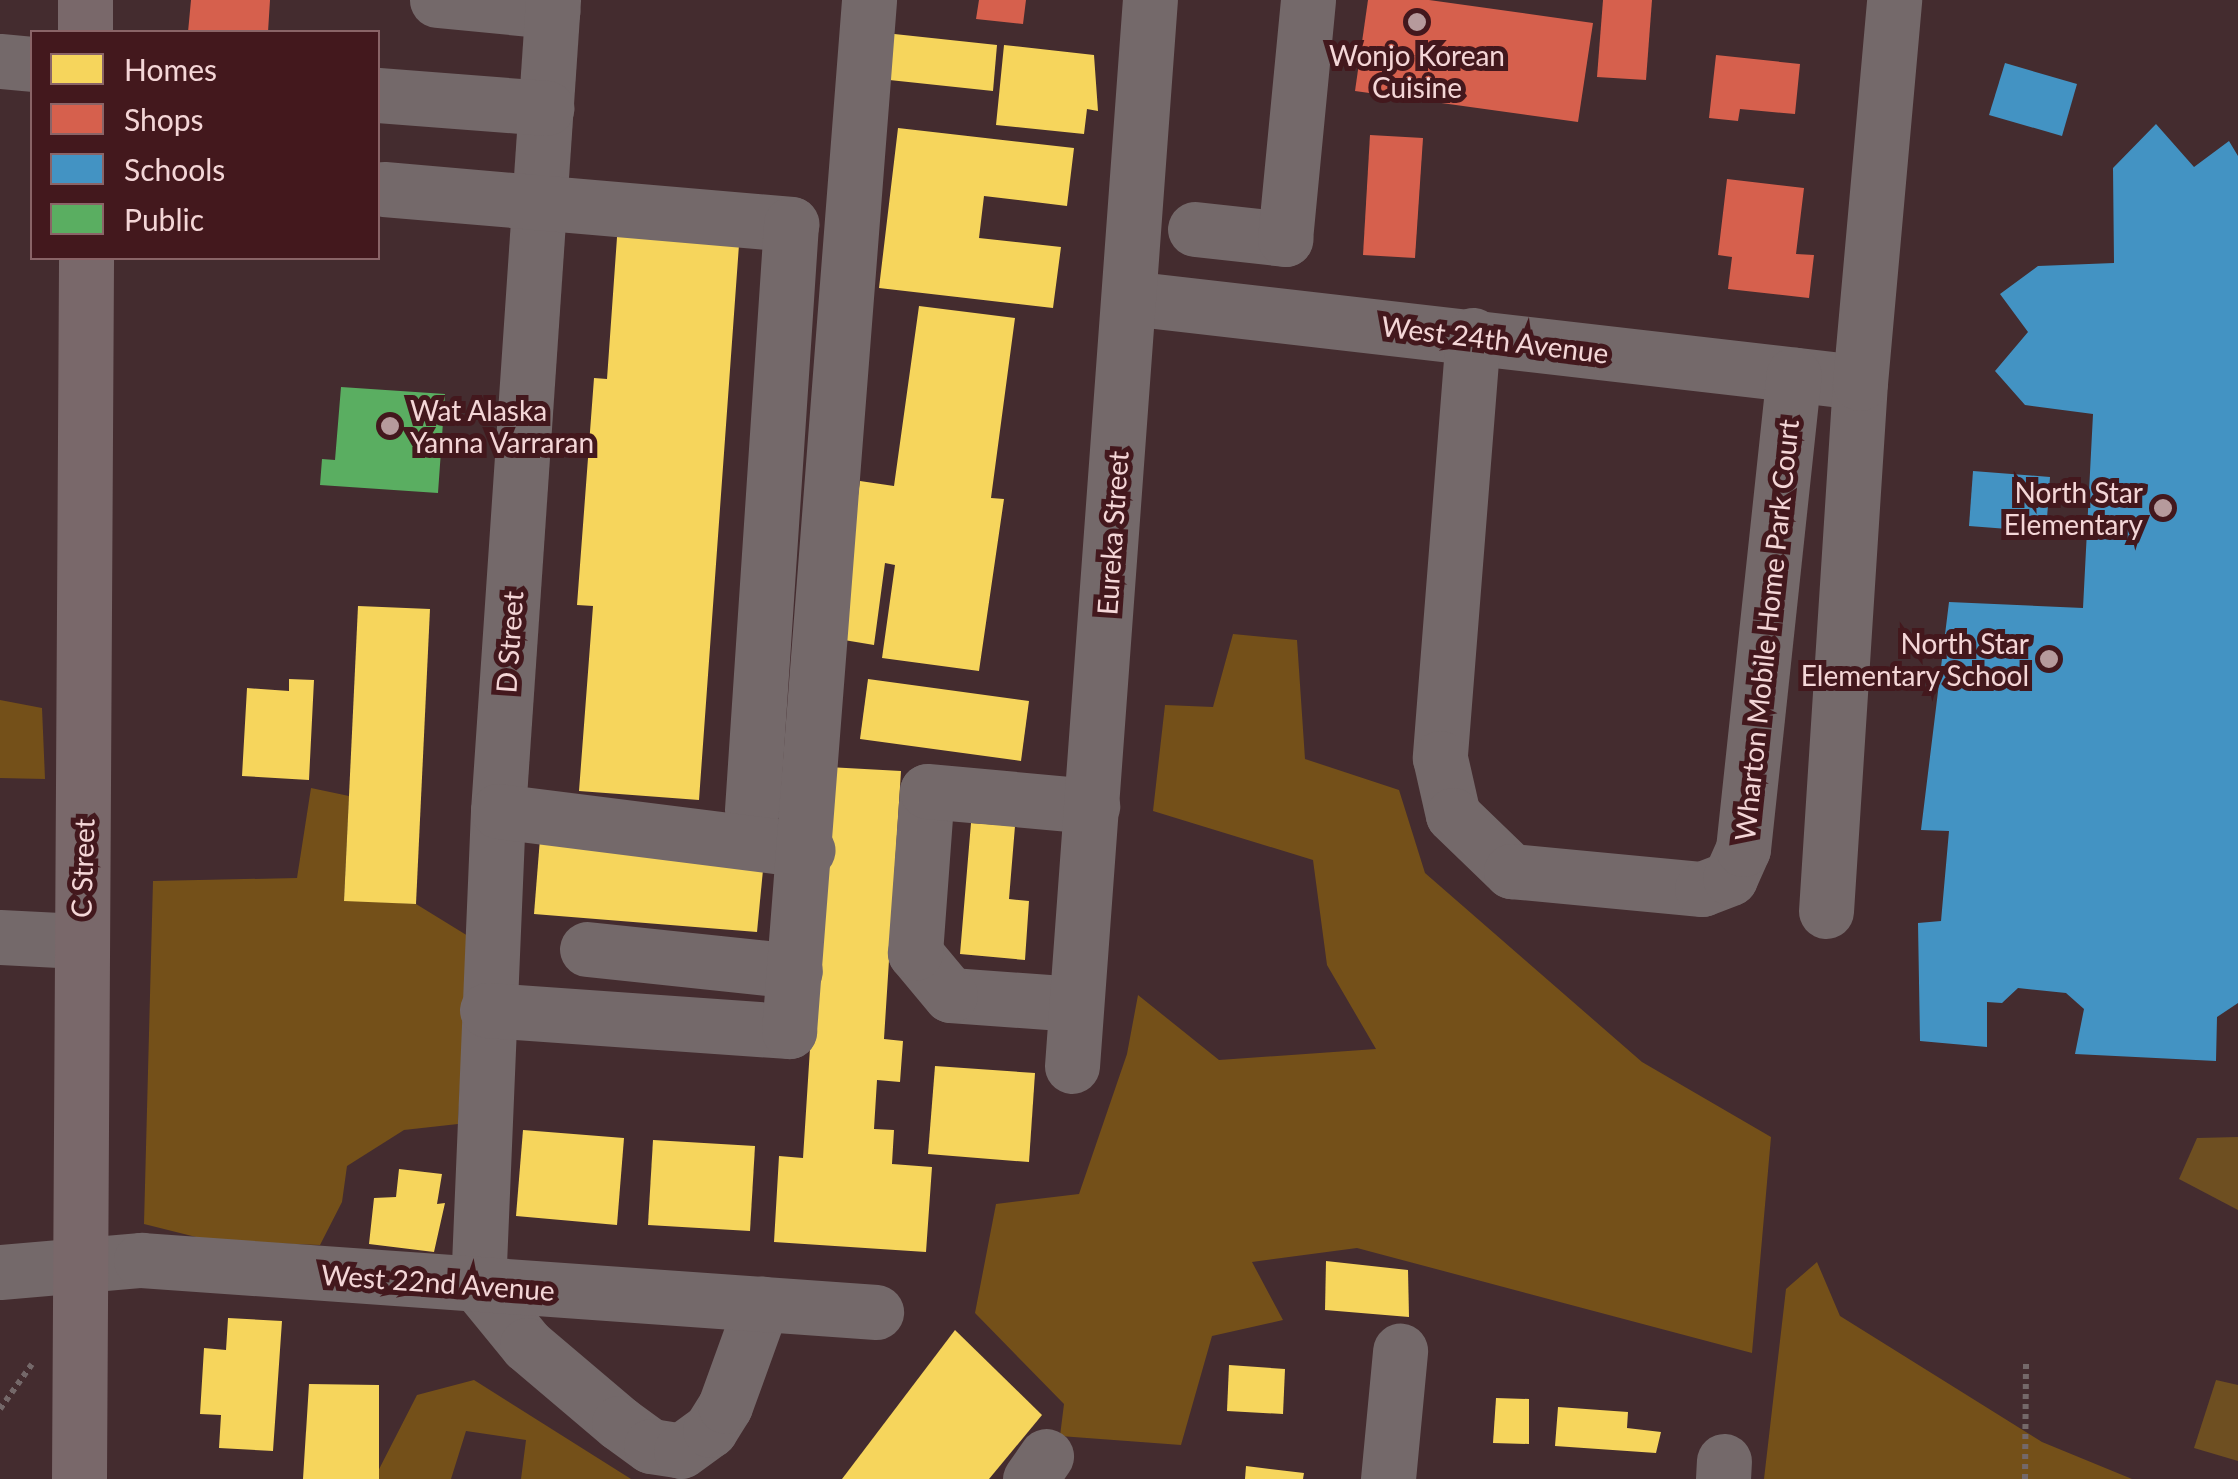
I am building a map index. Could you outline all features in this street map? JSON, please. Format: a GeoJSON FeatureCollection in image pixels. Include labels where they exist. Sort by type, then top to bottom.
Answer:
{"type":"FeatureCollection","features":[{"type":"Feature","properties":{"kind":"main road"},"geometry":{"type":"LineString","coordinates":[[85,0],[86,30]]}},
{"type":"Feature","properties":{"kind":"main road","name":"C Street"},"geometry":{"type":"LineString","coordinates":[[78,1479],[79,941],[88,690],[86,260]]}},
{"type":"Feature","properties":{"kind":"street"},"geometry":{"type":"LineString","coordinates":[[437,0],[552,5]]}},
{"type":"Feature","properties":{"kind":"street"},"geometry":{"type":"LineString","coordinates":[[487,1010],[789,1031],[808,850],[869,0]]}},
{"type":"Feature","properties":{"kind":"street","name":"Eureka Street"},"geometry":{"type":"LineString","coordinates":[[1072,1066],[1150,0]]}},
{"type":"Feature","properties":{"kind":"street"},"geometry":{"type":"LineString","coordinates":[[1195,229],[1285,239],[1308,0]]}},
{"type":"Feature","properties":{"kind":"street"},"geometry":{"type":"LineString","coordinates":[[1826,912],[1860,383],[1894,0]]}},
{"type":"Feature","properties":{"kind":"street","name":"D Street"},"geometry":{"type":"LineString","coordinates":[[478,1285],[498,811],[552,5]]}},
{"type":"Feature","properties":{"kind":"street"},"geometry":{"type":"LineString","coordinates":[[0,61],[30,64]]}},
{"type":"Feature","properties":{"kind":"street"},"geometry":{"type":"LineString","coordinates":[[380,95],[546,108]]}},
{"type":"Feature","properties":{"kind":"street"},"geometry":{"type":"LineString","coordinates":[[384,189],[791,224],[752,810]]}},
{"type":"Feature","properties":{"kind":"street","name":"West 24th Avenue"},"geometry":{"type":"LineString","coordinates":[[1129,298],[1860,383]]}},
{"type":"Feature","properties":{"kind":"street","name":"Wharton Mobile Home Park Court"},"geometry":{"type":"LineString","coordinates":[[1473,335],[1440,758],[1452,815],[1511,871],[1702,889],[1730,878],[1743,849],[1794,375]]}},
{"type":"Feature","properties":{"kind":"street"},"geometry":{"type":"LineString","coordinates":[[1076,1004],[950,995],[915,953],[927,791],[1092,806]]}},
{"type":"Feature","properties":{"kind":"street"},"geometry":{"type":"LineString","coordinates":[[498,811],[808,850]]}},
{"type":"Feature","properties":{"kind":"street"},"geometry":{"type":"LineString","coordinates":[[0,937],[79,941]]}},
{"type":"Feature","properties":{"kind":"street"},"geometry":{"type":"LineString","coordinates":[[587,949],[795,971]]}},
{"type":"Feature","properties":{"kind":"street","name":"West 22nd Avenue"},"geometry":{"type":"LineString","coordinates":[[0,1272],[78,1270],[141,1260],[876,1312]]}},
{"type":"Feature","properties":{"kind":"street"},"geometry":{"type":"LineString","coordinates":[[478,1285],[527,1344],[619,1422],[651,1446],[681,1452],[710,1430],[724,1406],[762,1304]]}},
{"type":"Feature","properties":{"kind":"street"},"geometry":{"type":"LineString","coordinates":[[1388,1479],[1400,1350]]}},
{"type":"Feature","properties":{"kind":"path"},"geometry":{"type":"LineString","coordinates":[[0,1409],[38,1355]]}},
{"type":"Feature","properties":{"kind":"path"},"geometry":{"type":"LineString","coordinates":[[2025,1479],[2026,1364]]}},
{"type":"Feature","properties":{"kind":"shaded area"},"geometry":{"type":"Polygon","coordinates":[[[1233,634],[1297,640],[1305,759],[1399,790],[1425,873],[1642,1062],[1771,1137],[1752,1353],[1357,1248],[1252,1262],[1283,1320],[1212,1336],[1181,1445],[1060,1436],[1064,1404],[975,1313],[996,1204],[1079,1194],[1127,1054],[1138,995],[1219,1060],[1376,1049],[1327,965],[1313,860],[1153,811],[1165,705],[1213,707],[1233,634]]]}},
{"type":"Feature","properties":{"kind":"shaded area"},"geometry":{"type":"Polygon","coordinates":[[[0,700],[42,708],[45,779],[0,778],[0,700]]]}},
{"type":"Feature","properties":{"kind":"shaded area"},"geometry":{"type":"Polygon","coordinates":[[[311,788],[349,796],[344,900],[416,904],[468,936],[458,1124],[404,1130],[347,1166],[342,1202],[320,1245],[212,1241],[144,1224],[153,881],[297,878],[311,788]]]}},
{"type":"Feature","properties":{"kind":"shaded area"},"geometry":{"type":"Polygon","coordinates":[[[2238,1137],[2238,1210],[2179,1179],[2197,1138],[2238,1137]]]}},
{"type":"Feature","properties":{"kind":"shaded area"},"geometry":{"type":"Polygon","coordinates":[[[1817,1262],[1840,1316],[2042,1442],[2132,1479],[1764,1479],[1786,1289],[1817,1262]]]}},
{"type":"Feature","properties":{"kind":"shaded area"},"geometry":{"type":"Polygon","coordinates":[[[474,1380],[631,1479],[521,1479],[526,1440],[466,1431],[451,1479],[374,1479],[417,1395],[474,1380]]]}},
{"type":"Feature","properties":{"kind":"shaded area"},"geometry":{"type":"Polygon","coordinates":[[[2216,1380],[2238,1385],[2238,1461],[2194,1448],[2216,1380]]]}},
{"type":"Feature","properties":{"kind":"building: Homes"},"geometry":{"type":"Polygon","coordinates":[[[885,33],[997,45],[993,91],[880,79],[885,33]]]}},
{"type":"Feature","properties":{"kind":"building: Homes"},"geometry":{"type":"Polygon","coordinates":[[[1004,45],[1094,55],[1098,111],[1087,109],[1084,134],[996,125],[1004,45]]]}},
{"type":"Feature","properties":{"kind":"building: Homes"},"geometry":{"type":"Polygon","coordinates":[[[898,128],[1074,148],[1067,206],[984,196],[979,238],[1061,247],[1053,308],[879,288],[898,128]]]}},
{"type":"Feature","properties":{"kind":"building: Homes"},"geometry":{"type":"Polygon","coordinates":[[[618,223],[740,231],[699,800],[579,791],[593,606],[577,605],[594,378],[607,379],[618,223]]]}},
{"type":"Feature","properties":{"kind":"building: Homes"},"geometry":{"type":"Polygon","coordinates":[[[919,306],[1015,318],[991,498],[1004,499],[979,671],[882,658],[895,565],[885,563],[874,645],[838,639],[860,481],[894,486],[919,306]]]}},
{"type":"Feature","properties":{"kind":"building: Homes"},"geometry":{"type":"Polygon","coordinates":[[[358,606],[430,609],[416,904],[344,901],[358,606]]]}},
{"type":"Feature","properties":{"kind":"building: Homes"},"geometry":{"type":"Polygon","coordinates":[[[289,679],[314,680],[309,780],[242,776],[247,688],[289,691],[289,679]]]}},
{"type":"Feature","properties":{"kind":"building: Homes"},"geometry":{"type":"Polygon","coordinates":[[[868,679],[1029,701],[1021,761],[860,739],[868,679]]]}},
{"type":"Feature","properties":{"kind":"building: Homes"},"geometry":{"type":"Polygon","coordinates":[[[828,767],[901,771],[884,1039],[903,1041],[900,1082],[877,1080],[874,1129],[894,1130],[892,1164],[932,1167],[926,1252],[774,1242],[779,1156],[803,1158],[828,767]]]}},
{"type":"Feature","properties":{"kind":"building: Homes"},"geometry":{"type":"Polygon","coordinates":[[[971,823],[1015,826],[1009,899],[1029,901],[1025,960],[960,954],[971,823]]]}},
{"type":"Feature","properties":{"kind":"building: Homes"},"geometry":{"type":"Polygon","coordinates":[[[541,826],[765,849],[757,932],[534,914],[541,826]]]}},
{"type":"Feature","properties":{"kind":"building: Homes"},"geometry":{"type":"Polygon","coordinates":[[[935,1066],[1035,1073],[1029,1162],[928,1154],[935,1066]]]}},
{"type":"Feature","properties":{"kind":"building: Homes"},"geometry":{"type":"Polygon","coordinates":[[[523,1130],[624,1138],[617,1225],[516,1216],[523,1130]]]}},
{"type":"Feature","properties":{"kind":"building: Homes"},"geometry":{"type":"Polygon","coordinates":[[[653,1140],[755,1146],[750,1231],[648,1225],[653,1140]]]}},
{"type":"Feature","properties":{"kind":"building: Homes"},"geometry":{"type":"Polygon","coordinates":[[[399,1169],[442,1174],[437,1204],[445,1203],[434,1252],[369,1244],[374,1198],[396,1197],[399,1169]]]}},
{"type":"Feature","properties":{"kind":"building: Homes"},"geometry":{"type":"Polygon","coordinates":[[[1326,1261],[1408,1270],[1409,1317],[1325,1310],[1326,1261]]]}},
{"type":"Feature","properties":{"kind":"building: Homes"},"geometry":{"type":"Polygon","coordinates":[[[228,1318],[282,1321],[273,1451],[219,1448],[221,1415],[200,1414],[204,1348],[226,1350],[228,1318]]]}},
{"type":"Feature","properties":{"kind":"building: Homes"},"geometry":{"type":"Polygon","coordinates":[[[955,1330],[1042,1415],[989,1479],[842,1479],[955,1330]]]}},
{"type":"Feature","properties":{"kind":"building: Homes"},"geometry":{"type":"Polygon","coordinates":[[[1229,1365],[1285,1369],[1283,1414],[1227,1411],[1229,1365]]]}},
{"type":"Feature","properties":{"kind":"building: Homes"},"geometry":{"type":"Polygon","coordinates":[[[309,1384],[379,1385],[379,1479],[303,1479],[309,1384]]]}},
{"type":"Feature","properties":{"kind":"building: Homes"},"geometry":{"type":"Polygon","coordinates":[[[1496,1398],[1529,1399],[1529,1444],[1493,1443],[1496,1398]]]}},
{"type":"Feature","properties":{"kind":"building: Homes"},"geometry":{"type":"Polygon","coordinates":[[[1558,1407],[1628,1412],[1627,1428],[1661,1432],[1656,1453],[1555,1446],[1558,1407]]]}},
{"type":"Feature","properties":{"kind":"building: Homes"},"geometry":{"type":"Polygon","coordinates":[[[1246,1466],[1304,1473],[1303,1479],[1245,1479],[1246,1466]]]}},
{"type":"Feature","properties":{"kind":"building: Shops"},"geometry":{"type":"Polygon","coordinates":[[[191,0],[270,0],[268,30],[188,30],[191,0]]]}},
{"type":"Feature","properties":{"kind":"building: Shops"},"geometry":{"type":"Polygon","coordinates":[[[979,0],[1026,0],[1023,24],[976,19],[979,0]]]}},
{"type":"Feature","properties":{"kind":"building: Shops"},"geometry":{"type":"Polygon","coordinates":[[[1368,0],[1429,0],[1593,23],[1578,122],[1355,91],[1368,0]]]}},
{"type":"Feature","properties":{"kind":"building: Shops"},"geometry":{"type":"Polygon","coordinates":[[[1603,0],[1652,0],[1646,80],[1597,77],[1603,0]]]}},
{"type":"Feature","properties":{"kind":"building: Shops"},"geometry":{"type":"Polygon","coordinates":[[[1716,55],[1800,64],[1795,114],[1740,109],[1738,121],[1709,118],[1716,55]]]}},
{"type":"Feature","properties":{"kind":"building: Shops"},"geometry":{"type":"Polygon","coordinates":[[[1370,135],[1423,138],[1415,258],[1363,255],[1370,135]]]}},
{"type":"Feature","properties":{"kind":"building: Shops"},"geometry":{"type":"Polygon","coordinates":[[[1727,179],[1804,188],[1796,254],[1814,255],[1809,298],[1728,289],[1732,257],[1718,255],[1727,179]]]}},
{"type":"Feature","properties":{"kind":"building: Schools"},"geometry":{"type":"Polygon","coordinates":[[[2005,63],[2077,84],[2062,136],[1989,115],[2005,63]]]}},
{"type":"Feature","properties":{"kind":"building: Schools","name":"North Star Elementary"},"geometry":{"type":"Polygon","coordinates":[[[2156,124],[2194,167],[2229,141],[2238,156],[2238,1003],[2217,1017],[2216,1061],[2075,1054],[2084,1009],[2066,993],[2018,988],[2002,1003],[1987,1002],[1987,1047],[1920,1041],[1918,923],[1941,921],[1949,831],[1921,830],[1949,602],[2083,608],[2093,414],[2025,405],[1995,371],[2028,332],[2000,294],[2038,266],[2114,263],[2113,168],[2156,124]]]}},
{"type":"Feature","properties":{"kind":"building: Schools"},"geometry":{"type":"Polygon","coordinates":[[[1973,471],[2050,477],[2046,532],[1969,526],[1973,471]]]}},
{"type":"Feature","properties":{"kind":"building: Public","name":"Wat Alaska Yanna Varraran"},"geometry":{"type":"Polygon","coordinates":[[[341,387],[445,394],[438,493],[320,485],[322,459],[335,460],[341,387]]]}},
{"type":"Feature","properties":{"kind":"place","name":"Wonjo Korean Cuisine"},"geometry":{"type":"Point","coordinates":[1417,22]}},
{"type":"Feature","properties":{"kind":"place","name":"Wat Alaska Yanna Varraran"},"geometry":{"type":"Point","coordinates":[390,426]}},
{"type":"Feature","properties":{"kind":"place","name":"North Star Elementary"},"geometry":{"type":"Point","coordinates":[2163,508]}},
{"type":"Feature","properties":{"kind":"place","name":"North Star Elementary School"},"geometry":{"type":"Point","coordinates":[2049,659]}}]}
